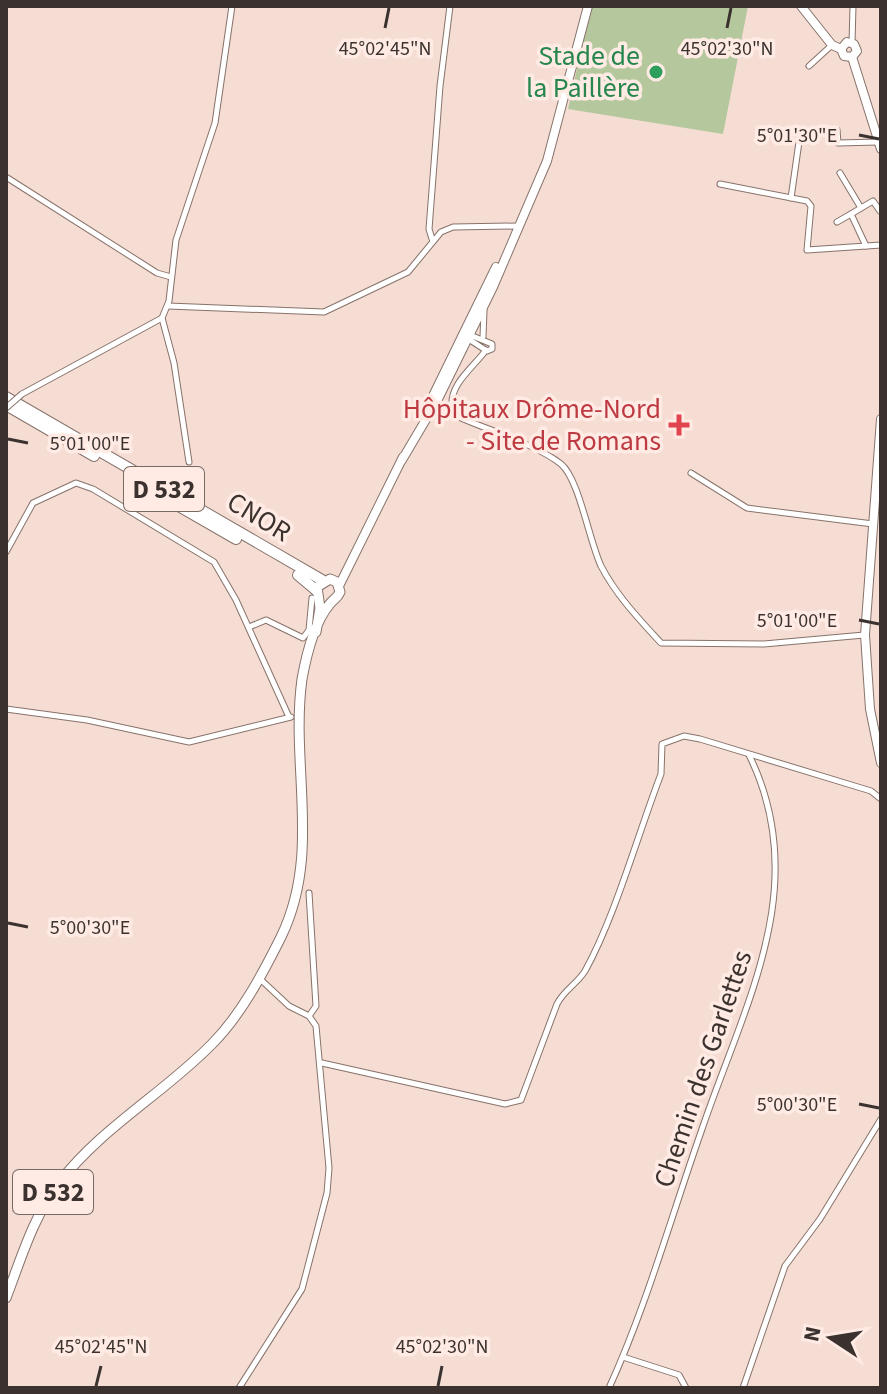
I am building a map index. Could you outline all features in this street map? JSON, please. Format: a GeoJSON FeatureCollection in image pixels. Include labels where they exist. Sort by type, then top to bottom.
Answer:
{"type":"FeatureCollection","features":[{"type":"Feature","properties":{"kind":"highway","name":"CNOR"},"geometry":{"type":"LineString","coordinates":[[6,397],[326,579]]}},
{"type":"Feature","properties":{"kind":"highway","name":"CNOR"},"geometry":{"type":"LineString","coordinates":[[6,406],[299,575],[316,596]]}},
{"type":"Feature","properties":{"kind":"main road"},"geometry":{"type":"LineString","coordinates":[[356,553],[326,579],[316,596],[330,602],[339,595],[339,586],[356,553],[402,460],[493,287],[551,150],[588,6]]}},
{"type":"Feature","properties":{"kind":"main road"},"geometry":{"type":"LineString","coordinates":[[801,6],[832,45],[841,49],[844,56],[852,57]]}},
{"type":"Feature","properties":{"kind":"main road"},"geometry":{"type":"LineString","coordinates":[[841,49],[845,43],[852,43],[857,51],[852,57]]}},
{"type":"Feature","properties":{"kind":"main road"},"geometry":{"type":"LineString","coordinates":[[852,57],[879,146]]}},
{"type":"Feature","properties":{"kind":"main road"},"geometry":{"type":"LineString","coordinates":[[466,339],[473,314],[526,209]]}},
{"type":"Feature","properties":{"kind":"main road"},"geometry":{"type":"LineString","coordinates":[[881,419],[865,635],[870,709],[881,763]]}},
{"type":"Feature","properties":{"kind":"main road"},"geometry":{"type":"LineString","coordinates":[[326,579],[339,586]]}},
{"type":"Feature","properties":{"kind":"main road","name":"D 532"},"geometry":{"type":"LineString","coordinates":[[316,596],[316,632]]}},
{"type":"Feature","properties":{"kind":"main road","name":"D 532"},"geometry":{"type":"LineString","coordinates":[[6,1298],[34,1225],[57,1185],[86,1153],[215,1041],[258,977],[287,924],[302,871],[305,828],[300,716],[303,675],[316,632],[330,602]]}},
{"type":"Feature","properties":{"kind":"street"},"geometry":{"type":"LineString","coordinates":[[6,406],[22,394],[162,318],[168,306],[176,240],[215,123],[232,6]]}},
{"type":"Feature","properties":{"kind":"street"},"geometry":{"type":"LineString","coordinates":[[432,239],[429,229],[440,86],[450,6]]}},
{"type":"Feature","properties":{"kind":"street"},"geometry":{"type":"LineString","coordinates":[[852,43],[853,6]]}},
{"type":"Feature","properties":{"kind":"street"},"geometry":{"type":"LineString","coordinates":[[809,66],[832,45]]}},
{"type":"Feature","properties":{"kind":"street"},"geometry":{"type":"LineString","coordinates":[[837,130],[838,143],[879,146]]}},
{"type":"Feature","properties":{"kind":"street"},"geometry":{"type":"LineString","coordinates":[[791,198],[799,142]]}},
{"type":"Feature","properties":{"kind":"street"},"geometry":{"type":"LineString","coordinates":[[840,173],[861,208]]}},
{"type":"Feature","properties":{"kind":"street"},"geometry":{"type":"LineString","coordinates":[[6,177],[157,273],[171,277]]}},
{"type":"Feature","properties":{"kind":"street"},"geometry":{"type":"LineString","coordinates":[[720,184],[807,201],[811,206],[807,250],[881,245]]}},
{"type":"Feature","properties":{"kind":"street"},"geometry":{"type":"LineString","coordinates":[[837,222],[873,201],[880,211]]}},
{"type":"Feature","properties":{"kind":"street"},"geometry":{"type":"LineString","coordinates":[[851,214],[866,246]]}},
{"type":"Feature","properties":{"kind":"street"},"geometry":{"type":"LineString","coordinates":[[168,306],[324,312],[408,272],[432,239],[453,227],[517,226]]}},
{"type":"Feature","properties":{"kind":"street"},"geometry":{"type":"LineString","coordinates":[[493,287],[484,312],[485,344],[453,395],[452,408],[461,418],[551,458],[567,471],[577,487],[590,541],[607,577],[628,608],[661,643],[764,644],[865,635]]}},
{"type":"Feature","properties":{"kind":"street"},"geometry":{"type":"LineString","coordinates":[[162,318],[174,363],[189,462]]}},
{"type":"Feature","properties":{"kind":"street"},"geometry":{"type":"LineString","coordinates":[[466,339],[485,344]]}},
{"type":"Feature","properties":{"kind":"street"},"geometry":{"type":"LineString","coordinates":[[691,473],[747,508],[874,524]]}},
{"type":"Feature","properties":{"kind":"street"},"geometry":{"type":"LineString","coordinates":[[6,551],[35,500],[76,483],[85,485],[211,560],[249,627],[289,717]]}},
{"type":"Feature","properties":{"kind":"street"},"geometry":{"type":"LineString","coordinates":[[249,627],[266,620],[303,638],[309,630],[316,596]]}},
{"type":"Feature","properties":{"kind":"street"},"geometry":{"type":"LineString","coordinates":[[6,709],[87,720],[189,742],[300,716]]}},
{"type":"Feature","properties":{"kind":"street"},"geometry":{"type":"LineString","coordinates":[[322,1063],[505,1104],[521,1100],[557,1004],[564,990],[583,975],[599,941],[661,774],[660,747],[684,736],[871,791],[881,799]]}},
{"type":"Feature","properties":{"kind":"street","name":"Chemin des Garlettes"},"geometry":{"type":"LineString","coordinates":[[609,1388],[623,1357],[765,956],[773,897],[770,808],[749,755]]}},
{"type":"Feature","properties":{"kind":"street"},"geometry":{"type":"LineString","coordinates":[[309,893],[316,1006],[309,1016]]}},
{"type":"Feature","properties":{"kind":"street"},"geometry":{"type":"LineString","coordinates":[[239,1388],[279,1329],[310,1268],[329,1168],[319,1035],[309,1016],[289,1006],[258,977]]}},
{"type":"Feature","properties":{"kind":"street"},"geometry":{"type":"LineString","coordinates":[[743,1388],[785,1266],[820,1219],[881,1119]]}},
{"type":"Feature","properties":{"kind":"street"},"geometry":{"type":"LineString","coordinates":[[623,1357],[679,1375],[686,1388]]}},
{"type":"Feature","properties":{"kind":"green space","name":"Stade de la Paillère"},"geometry":{"type":"Polygon","coordinates":[[[591,6],[748,6],[723,134],[568,109],[591,6]]]}},
{"type":"Feature","properties":{"kind":"place","name":"Stade de la Paillère"},"geometry":{"type":"Point","coordinates":[656,72]}},
{"type":"Feature","properties":{"kind":"place","name":"Hôpitaux Drôme-Nord - Site de Romans"},"geometry":{"type":"Point","coordinates":[679,425]}}]}
